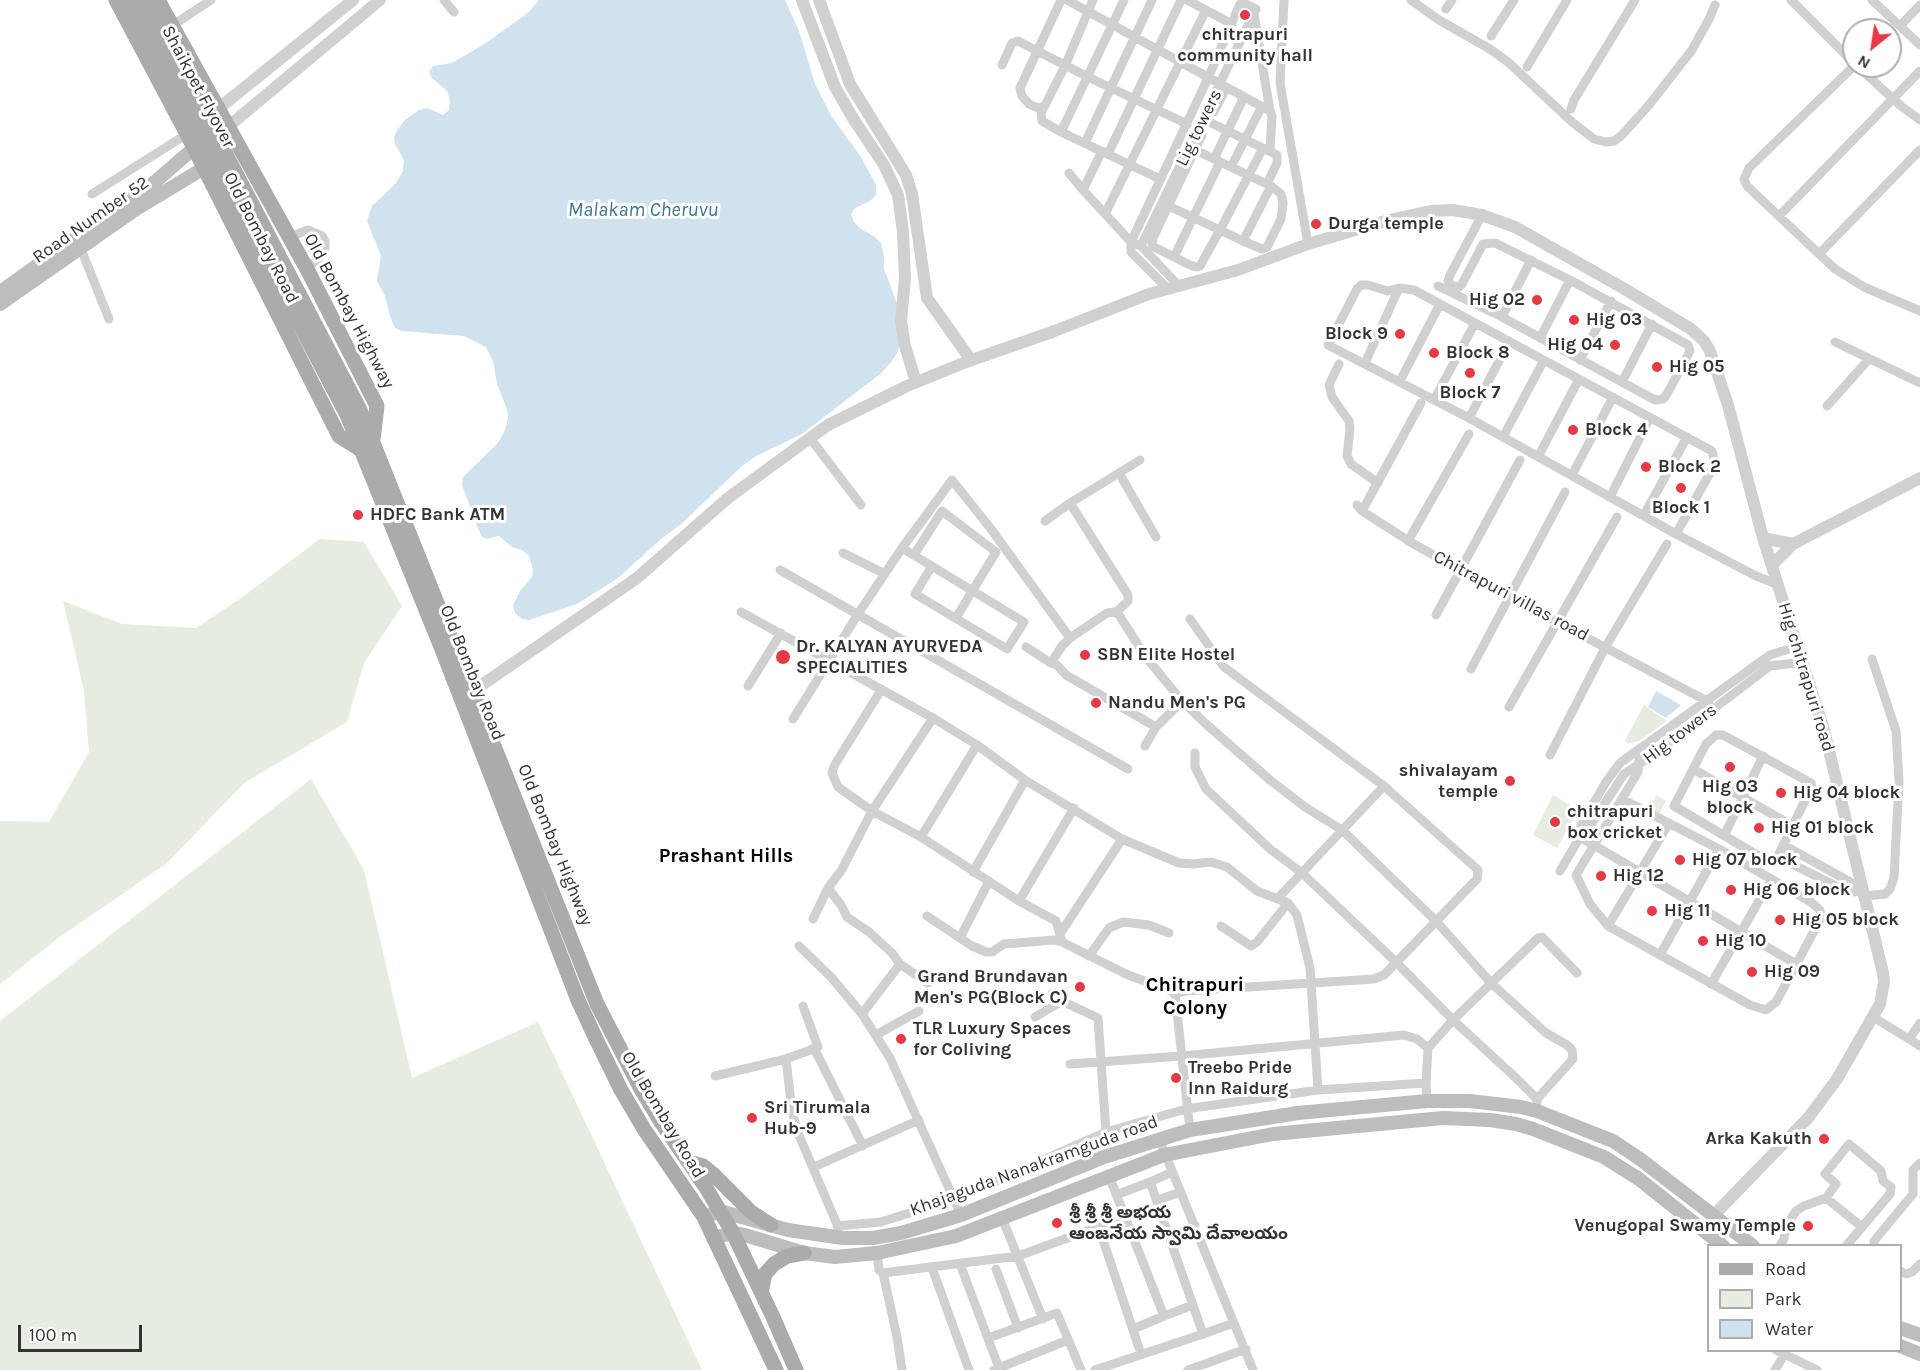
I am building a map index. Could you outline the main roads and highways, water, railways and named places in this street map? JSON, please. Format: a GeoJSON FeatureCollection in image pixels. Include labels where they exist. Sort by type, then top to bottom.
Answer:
{"type":"FeatureCollection","features":[{"type":"Feature","properties":{"kind":"main road","name":"Old Bombay Road"},"geometry":{"type":"LineString","coordinates":[[116,0],[187,134],[339,436],[367,445],[578,1000],[621,1090],[644,1129],[704,1217],[776,1370]]}},
{"type":"Feature","properties":{"kind":"main road","name":"Shaikpet Flyover"},"geometry":{"type":"LineString","coordinates":[[130,0],[354,412]]}},
{"type":"Feature","properties":{"kind":"main road","name":"Shaikpet Flyover"},"geometry":{"type":"LineString","coordinates":[[145,0],[354,412],[367,445]]}},
{"type":"Feature","properties":{"kind":"main road","name":"Old Bombay Highway"},"geometry":{"type":"LineString","coordinates":[[158,0],[307,269],[377,406],[367,445],[473,691],[597,1004],[641,1089],[661,1122],[720,1211],[739,1234],[761,1292],[796,1370]]}},
{"type":"Feature","properties":{"kind":"main road","name":"Road Number 52"},"geometry":{"type":"LineString","coordinates":[[0,292],[156,181],[194,148]]}},
{"type":"Feature","properties":{"kind":"main road","name":"Road Number 52"},"geometry":{"type":"LineString","coordinates":[[0,304],[136,209],[204,168]]}},
{"type":"Feature","properties":{"kind":"main road","name":"Khajaguda Nanakramguda road"},"geometry":{"type":"LineString","coordinates":[[720,1211],[788,1230],[840,1232],[873,1238],[901,1233],[961,1215],[1104,1157],[1190,1130],[1298,1113],[1427,1101],[1470,1101],[1521,1107],[1537,1105],[1613,1141],[1752,1244]]}},
{"type":"Feature","properties":{"kind":"main road","name":"Khajaguda Nanakramguda road"},"geometry":{"type":"LineString","coordinates":[[739,1234],[804,1253],[835,1257],[877,1253],[956,1236],[1164,1155],[1273,1134],[1443,1118],[1490,1120],[1533,1129],[1604,1157],[1640,1179],[1722,1244]]}},
{"type":"Feature","properties":{"kind":"main road"},"geometry":{"type":"LineString","coordinates":[[689,1162],[713,1174],[751,1212],[771,1225]]}},
{"type":"Feature","properties":{"kind":"main road"},"geometry":{"type":"LineString","coordinates":[[704,1217],[720,1211]]}},
{"type":"Feature","properties":{"kind":"main road"},"geometry":{"type":"LineString","coordinates":[[713,1238],[739,1234],[747,1219]]}},
{"type":"Feature","properties":{"kind":"main road"},"geometry":{"type":"LineString","coordinates":[[761,1292],[765,1274],[774,1264],[787,1256],[804,1253]]}},
{"type":"Feature","properties":{"kind":"main road"},"geometry":{"type":"LineString","coordinates":[[1902,1329],[1920,1335]]}},
{"type":"Feature","properties":{"kind":"main road"},"geometry":{"type":"LineString","coordinates":[[1902,1347],[1920,1354]]}},
{"type":"Feature","properties":{"kind":"water","name":"Malakam Cheruvu"},"geometry":{"type":"Polygon","coordinates":[[[539,0],[785,0],[799,31],[815,84],[832,117],[861,157],[876,185],[876,195],[870,201],[855,208],[851,214],[854,222],[861,229],[881,243],[884,269],[898,306],[902,333],[898,351],[880,374],[802,434],[756,456],[742,466],[680,525],[618,578],[577,604],[529,620],[522,619],[515,613],[513,605],[520,591],[532,577],[533,570],[529,556],[522,550],[512,547],[499,536],[487,539],[481,536],[462,485],[463,477],[498,443],[508,418],[507,409],[497,384],[493,361],[486,347],[464,336],[402,331],[395,328],[385,296],[377,281],[381,256],[367,221],[372,206],[396,183],[403,171],[404,160],[395,144],[394,136],[398,129],[405,120],[419,110],[427,108],[443,115],[449,110],[450,100],[447,91],[432,78],[429,72],[433,66],[452,63],[486,43],[529,12],[539,0]]]}},
{"type":"Feature","properties":{"kind":"water"},"geometry":{"type":"Polygon","coordinates":[[[1656,691],[1681,705],[1666,718],[1648,707],[1656,691]]]}},
{"type":"Feature","properties":{"kind":"place","name":"chitrapuri community hall"},"geometry":{"type":"Point","coordinates":[1245,15]}},
{"type":"Feature","properties":{"kind":"place","name":"Durga temple"},"geometry":{"type":"Point","coordinates":[1316,224]}},
{"type":"Feature","properties":{"kind":"place","name":"Hig 02"},"geometry":{"type":"Point","coordinates":[1537,300]}},
{"type":"Feature","properties":{"kind":"place","name":"Hig 03"},"geometry":{"type":"Point","coordinates":[1574,320]}},
{"type":"Feature","properties":{"kind":"place","name":"Block 9"},"geometry":{"type":"Point","coordinates":[1400,334]}},
{"type":"Feature","properties":{"kind":"place","name":"Hig 04"},"geometry":{"type":"Point","coordinates":[1615,345]}},
{"type":"Feature","properties":{"kind":"place","name":"Block 8"},"geometry":{"type":"Point","coordinates":[1434,353]}},
{"type":"Feature","properties":{"kind":"place","name":"Hig 05"},"geometry":{"type":"Point","coordinates":[1657,367]}},
{"type":"Feature","properties":{"kind":"place","name":"Block 7"},"geometry":{"type":"Point","coordinates":[1470,373]}},
{"type":"Feature","properties":{"kind":"place","name":"Block 4"},"geometry":{"type":"Point","coordinates":[1573,430]}},
{"type":"Feature","properties":{"kind":"place","name":"Block 2"},"geometry":{"type":"Point","coordinates":[1646,467]}},
{"type":"Feature","properties":{"kind":"place","name":"Block 1"},"geometry":{"type":"Point","coordinates":[1681,488]}},
{"type":"Feature","properties":{"kind":"place","name":"HDFC Bank ATM"},"geometry":{"type":"Point","coordinates":[358,515]}},
{"type":"Feature","properties":{"kind":"place","name":"SBN Elite Hostel"},"geometry":{"type":"Point","coordinates":[1085,655]}},
{"type":"Feature","properties":{"kind":"place","name":"Dr. KALYAN AYURVEDA SPECIALITIES"},"geometry":{"type":"Point","coordinates":[783,657]}},
{"type":"Feature","properties":{"kind":"place","name":"Nandu Men's PG"},"geometry":{"type":"Point","coordinates":[1096,703]}},
{"type":"Feature","properties":{"kind":"place","name":"Hig 03 block"},"geometry":{"type":"Point","coordinates":[1730,767]}},
{"type":"Feature","properties":{"kind":"place","name":"shivalayam temple"},"geometry":{"type":"Point","coordinates":[1510,781]}},
{"type":"Feature","properties":{"kind":"place","name":"Hig 04 block"},"geometry":{"type":"Point","coordinates":[1781,793]}},
{"type":"Feature","properties":{"kind":"place","name":"chitrapuri box cricket"},"geometry":{"type":"Point","coordinates":[1555,822]}},
{"type":"Feature","properties":{"kind":"place","name":"Hig 01 block"},"geometry":{"type":"Point","coordinates":[1759,828]}},
{"type":"Feature","properties":{"kind":"place","name":"Hig 07 block"},"geometry":{"type":"Point","coordinates":[1680,860]}},
{"type":"Feature","properties":{"kind":"place","name":"Hig 12"},"geometry":{"type":"Point","coordinates":[1601,876]}},
{"type":"Feature","properties":{"kind":"place","name":"Hig 06 block"},"geometry":{"type":"Point","coordinates":[1731,890]}},
{"type":"Feature","properties":{"kind":"place","name":"Hig 11"},"geometry":{"type":"Point","coordinates":[1652,911]}},
{"type":"Feature","properties":{"kind":"place","name":"Hig 05 block"},"geometry":{"type":"Point","coordinates":[1780,920]}},
{"type":"Feature","properties":{"kind":"place","name":"Hig 10"},"geometry":{"type":"Point","coordinates":[1703,941]}},
{"type":"Feature","properties":{"kind":"place","name":"Hig 09"},"geometry":{"type":"Point","coordinates":[1752,972]}},
{"type":"Feature","properties":{"kind":"place","name":"Grand Brundavan Men's PG(Block C)"},"geometry":{"type":"Point","coordinates":[1080,987]}},
{"type":"Feature","properties":{"kind":"place","name":"TLR Luxury Spaces for Coliving"},"geometry":{"type":"Point","coordinates":[901,1039]}},
{"type":"Feature","properties":{"kind":"place","name":"Treebo Pride Inn Raidurg"},"geometry":{"type":"Point","coordinates":[1176,1078]}},
{"type":"Feature","properties":{"kind":"place","name":"Sri Tirumala Hub-9"},"geometry":{"type":"Point","coordinates":[752,1118]}},
{"type":"Feature","properties":{"kind":"place","name":"Arka Kakuth"},"geometry":{"type":"Point","coordinates":[1824,1139]}},
{"type":"Feature","properties":{"kind":"place","name":"శ్రీ శ్రీ శ్రీ అభయ ఆంజనేయ స్వామి దేవాలయం"},"geometry":{"type":"Point","coordinates":[1057,1223]}},
{"type":"Feature","properties":{"kind":"place","name":"Venugopal Swamy Temple"},"geometry":{"type":"Point","coordinates":[1808,1226]}},
{"type":"Feature","properties":{"kind":"district","name":"Prashant Hills"},"geometry":{"type":"Point","coordinates":[726,856]}},
{"type":"Feature","properties":{"kind":"district","name":"Chitrapuri Colony"},"geometry":{"type":"Point","coordinates":[1195,996]}}]}
